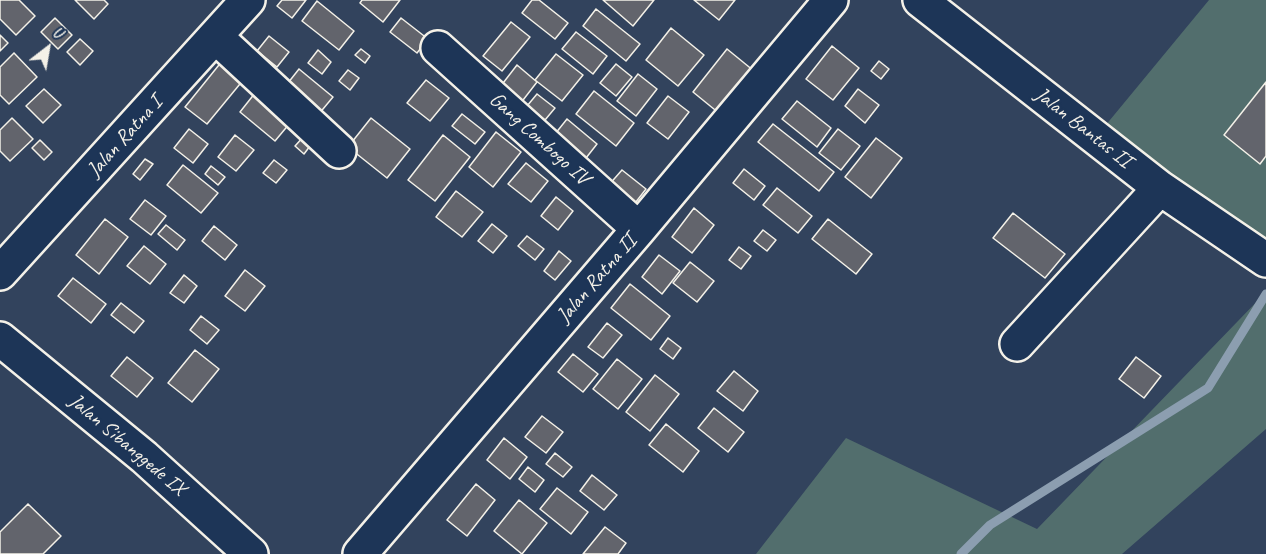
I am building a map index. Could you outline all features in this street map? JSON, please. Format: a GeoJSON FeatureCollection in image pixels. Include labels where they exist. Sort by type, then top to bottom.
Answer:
{"type":"FeatureCollection","features":[{"type":"Feature","properties":{"kind":"street","name":"Jalan Ratna I"},"geometry":{"type":"LineString","coordinates":[[0,273],[248,0]]}},
{"type":"Feature","properties":{"kind":"street","name":"Jalan Ratna II"},"geometry":{"type":"LineString","coordinates":[[360,554],[639,229],[831,0]]}},
{"type":"Feature","properties":{"kind":"street","name":"Jalan Bantas II"},"geometry":{"type":"LineString","coordinates":[[920,0],[1160,188],[1258,255]]}},
{"type":"Feature","properties":{"kind":"street"},"geometry":{"type":"LineString","coordinates":[[216,37],[339,151]]}},
{"type":"Feature","properties":{"kind":"street","name":"Gang Combogo IV"},"geometry":{"type":"LineString","coordinates":[[438,48],[639,229]]}},
{"type":"Feature","properties":{"kind":"street"},"geometry":{"type":"LineString","coordinates":[[1017,344],[1160,188]]}},
{"type":"Feature","properties":{"kind":"street","name":"Jalan Sibanggede IX"},"geometry":{"type":"LineString","coordinates":[[0,339],[144,457],[250,554]]}},
{"type":"Feature","properties":{"kind":"green space"},"geometry":{"type":"Polygon","coordinates":[[[1209,0],[1266,0],[1266,272],[1105,126],[1209,0]]]}},
{"type":"Feature","properties":{"kind":"green space"},"geometry":{"type":"Polygon","coordinates":[[[1266,292],[1266,429],[1122,554],[756,554],[846,438],[1037,529],[1266,292]]]}},
{"type":"Feature","properties":{"kind":"building"},"geometry":{"type":"Polygon","coordinates":[[[0,0],[19,0],[35,16],[16,35],[0,19],[0,0]]]}},
{"type":"Feature","properties":{"kind":"building"},"geometry":{"type":"Polygon","coordinates":[[[75,0],[104,0],[108,4],[94,19],[75,0]]]}},
{"type":"Feature","properties":{"kind":"building"},"geometry":{"type":"Polygon","coordinates":[[[282,0],[306,0],[292,18],[277,6],[282,0]]]}},
{"type":"Feature","properties":{"kind":"building"},"geometry":{"type":"Polygon","coordinates":[[[362,0],[400,0],[383,22],[360,3],[362,0]]]}},
{"type":"Feature","properties":{"kind":"building"},"geometry":{"type":"Polygon","coordinates":[[[532,0],[539,0],[568,23],[555,39],[522,13],[532,0]]]}},
{"type":"Feature","properties":{"kind":"building"},"geometry":{"type":"Polygon","coordinates":[[[603,0],[654,0],[633,26],[603,0]]]}},
{"type":"Feature","properties":{"kind":"building"},"geometry":{"type":"Polygon","coordinates":[[[694,0],[735,0],[719,20],[694,0]]]}},
{"type":"Feature","properties":{"kind":"building"},"geometry":{"type":"Polygon","coordinates":[[[317,1],[354,31],[339,50],[302,21],[317,1]]]}},
{"type":"Feature","properties":{"kind":"building"},"geometry":{"type":"Polygon","coordinates":[[[596,9],[640,44],[626,61],[583,26],[596,9]]]}},
{"type":"Feature","properties":{"kind":"building"},"geometry":{"type":"Polygon","coordinates":[[[55,18],[72,35],[58,49],[41,32],[55,18]]]}},
{"type":"Feature","properties":{"kind":"building"},"geometry":{"type":"Polygon","coordinates":[[[401,18],[428,39],[417,53],[390,32],[401,18]]]}},
{"type":"Feature","properties":{"kind":"building"},"geometry":{"type":"Polygon","coordinates":[[[511,22],[530,37],[502,71],[483,56],[511,22]]]}},
{"type":"Feature","properties":{"kind":"building"},"geometry":{"type":"Polygon","coordinates":[[[671,28],[704,55],[678,86],[646,60],[671,28]]]}},
{"type":"Feature","properties":{"kind":"building"},"geometry":{"type":"Polygon","coordinates":[[[576,32],[607,56],[593,74],[562,49],[576,32]]]}},
{"type":"Feature","properties":{"kind":"building"},"geometry":{"type":"Polygon","coordinates":[[[0,35],[8,43],[0,51],[0,35]]]}},
{"type":"Feature","properties":{"kind":"building"},"geometry":{"type":"Polygon","coordinates":[[[269,36],[289,52],[277,67],[257,51],[269,36]]]}},
{"type":"Feature","properties":{"kind":"building"},"geometry":{"type":"Polygon","coordinates":[[[80,39],[93,51],[80,65],[67,52],[80,39]]]}},
{"type":"Feature","properties":{"kind":"building"},"geometry":{"type":"Polygon","coordinates":[[[832,46],[859,68],[833,100],[806,79],[832,46]]]}},
{"type":"Feature","properties":{"kind":"building"},"geometry":{"type":"Polygon","coordinates":[[[361,49],[370,56],[365,63],[355,55],[361,49]]]}},
{"type":"Feature","properties":{"kind":"building"},"geometry":{"type":"Polygon","coordinates":[[[727,49],[754,71],[720,114],[693,92],[727,49]]]}},
{"type":"Feature","properties":{"kind":"building"},"geometry":{"type":"Polygon","coordinates":[[[318,50],[331,62],[322,74],[308,63],[318,50]]]}},
{"type":"Feature","properties":{"kind":"building"},"geometry":{"type":"Polygon","coordinates":[[[14,53],[37,77],[9,104],[0,95],[0,67],[14,53]]]}},
{"type":"Feature","properties":{"kind":"building"},"geometry":{"type":"Polygon","coordinates":[[[556,54],[583,75],[562,101],[535,80],[556,54]]]}},
{"type":"Feature","properties":{"kind":"building"},"geometry":{"type":"Polygon","coordinates":[[[227,55],[249,73],[207,124],[185,107],[227,55]]]}},
{"type":"Feature","properties":{"kind":"building"},"geometry":{"type":"Polygon","coordinates":[[[879,61],[889,69],[881,79],[871,71],[879,61]]]}},
{"type":"Feature","properties":{"kind":"building"},"geometry":{"type":"Polygon","coordinates":[[[616,64],[632,77],[616,96],[600,83],[616,64]]]}},
{"type":"Feature","properties":{"kind":"building"},"geometry":{"type":"Polygon","coordinates":[[[517,65],[537,82],[520,104],[500,87],[517,65]]]}},
{"type":"Feature","properties":{"kind":"building"},"geometry":{"type":"Polygon","coordinates":[[[299,69],[333,97],[318,115],[284,88],[299,69]]]}},
{"type":"Feature","properties":{"kind":"building"},"geometry":{"type":"Polygon","coordinates":[[[348,70],[359,78],[350,90],[339,81],[348,70]]]}},
{"type":"Feature","properties":{"kind":"building"},"geometry":{"type":"Polygon","coordinates":[[[638,74],[657,89],[636,116],[617,101],[638,74]]]}},
{"type":"Feature","properties":{"kind":"building"},"geometry":{"type":"Polygon","coordinates":[[[426,80],[449,98],[430,121],[407,103],[426,80]]]}},
{"type":"Feature","properties":{"kind":"building"},"geometry":{"type":"Polygon","coordinates":[[[1266,82],[1266,156],[1260,164],[1224,135],[1266,82]]]}},
{"type":"Feature","properties":{"kind":"building"},"geometry":{"type":"Polygon","coordinates":[[[259,88],[295,117],[275,141],[240,112],[259,88]]]}},
{"type":"Feature","properties":{"kind":"building"},"geometry":{"type":"Polygon","coordinates":[[[44,89],[61,105],[43,123],[26,106],[44,89]]]}},
{"type":"Feature","properties":{"kind":"building"},"geometry":{"type":"Polygon","coordinates":[[[858,89],[879,105],[865,123],[845,106],[858,89]]]}},
{"type":"Feature","properties":{"kind":"building"},"geometry":{"type":"Polygon","coordinates":[[[594,91],[634,123],[616,146],[576,114],[594,91]]]}},
{"type":"Feature","properties":{"kind":"building"},"geometry":{"type":"Polygon","coordinates":[[[537,94],[555,108],[545,120],[527,106],[537,94]]]}},
{"type":"Feature","properties":{"kind":"building"},"geometry":{"type":"Polygon","coordinates":[[[668,96],[689,112],[668,139],[647,123],[668,96]]]}},
{"type":"Feature","properties":{"kind":"building"},"geometry":{"type":"Polygon","coordinates":[[[797,101],[831,128],[817,147],[782,119],[797,101]]]}},
{"type":"Feature","properties":{"kind":"building"},"geometry":{"type":"Polygon","coordinates":[[[462,114],[485,132],[475,144],[452,126],[462,114]]]}},
{"type":"Feature","properties":{"kind":"building"},"geometry":{"type":"Polygon","coordinates":[[[12,118],[33,139],[10,161],[0,151],[0,130],[12,118]]]}},
{"type":"Feature","properties":{"kind":"building"},"geometry":{"type":"Polygon","coordinates":[[[371,118],[410,149],[387,178],[348,147],[371,118]]]}},
{"type":"Feature","properties":{"kind":"building"},"geometry":{"type":"Polygon","coordinates":[[[567,119],[597,144],[586,158],[555,134],[567,119]]]}},
{"type":"Feature","properties":{"kind":"building"},"geometry":{"type":"Polygon","coordinates":[[[773,124],[834,172],[819,191],[758,142],[773,124]]]}},
{"type":"Feature","properties":{"kind":"building"},"geometry":{"type":"Polygon","coordinates":[[[189,129],[208,144],[193,163],[174,148],[189,129]]]}},
{"type":"Feature","properties":{"kind":"building"},"geometry":{"type":"Polygon","coordinates":[[[838,129],[860,146],[841,170],[819,153],[838,129]]]}},
{"type":"Feature","properties":{"kind":"building"},"geometry":{"type":"Polygon","coordinates":[[[496,132],[521,152],[493,187],[469,167],[496,132]]]}},
{"type":"Feature","properties":{"kind":"building"},"geometry":{"type":"Polygon","coordinates":[[[235,135],[254,150],[236,171],[218,157],[235,135]]]}},
{"type":"Feature","properties":{"kind":"building"},"geometry":{"type":"Polygon","coordinates":[[[305,135],[313,142],[304,154],[295,146],[305,135]]]}},
{"type":"Feature","properties":{"kind":"building"},"geometry":{"type":"Polygon","coordinates":[[[443,135],[470,157],[435,201],[408,180],[443,135]]]}},
{"type":"Feature","properties":{"kind":"building"},"geometry":{"type":"Polygon","coordinates":[[[876,138],[902,158],[871,198],[845,177],[876,138]]]}},
{"type":"Feature","properties":{"kind":"building"},"geometry":{"type":"Polygon","coordinates":[[[40,140],[52,152],[44,160],[32,148],[40,140]]]}},
{"type":"Feature","properties":{"kind":"building"},"geometry":{"type":"Polygon","coordinates":[[[145,159],[153,164],[140,180],[133,174],[145,159]]]}},
{"type":"Feature","properties":{"kind":"building"},"geometry":{"type":"Polygon","coordinates":[[[274,160],[287,170],[276,183],[263,173],[274,160]]]}},
{"type":"Feature","properties":{"kind":"building"},"geometry":{"type":"Polygon","coordinates":[[[526,163],[548,181],[531,202],[508,184],[526,163]]]}},
{"type":"Feature","properties":{"kind":"building"},"geometry":{"type":"Polygon","coordinates":[[[183,165],[218,193],[201,213],[167,185],[183,165]]]}},
{"type":"Feature","properties":{"kind":"building"},"geometry":{"type":"Polygon","coordinates":[[[211,166],[225,177],[218,185],[205,174],[211,166]]]}},
{"type":"Feature","properties":{"kind":"building"},"geometry":{"type":"Polygon","coordinates":[[[744,169],[765,186],[754,200],[733,183],[744,169]]]}},
{"type":"Feature","properties":{"kind":"building"},"geometry":{"type":"Polygon","coordinates":[[[622,170],[646,189],[632,207],[607,187],[622,170]]]}},
{"type":"Feature","properties":{"kind":"building"},"geometry":{"type":"Polygon","coordinates":[[[777,188],[812,216],[798,233],[763,205],[777,188]]]}},
{"type":"Feature","properties":{"kind":"building"},"geometry":{"type":"Polygon","coordinates":[[[456,191],[483,212],[462,237],[436,217],[456,191]]]}},
{"type":"Feature","properties":{"kind":"building"},"geometry":{"type":"Polygon","coordinates":[[[556,197],[573,211],[558,230],[541,216],[556,197]]]}},
{"type":"Feature","properties":{"kind":"building"},"geometry":{"type":"Polygon","coordinates":[[[145,200],[166,216],[151,235],[130,219],[145,200]]]}},
{"type":"Feature","properties":{"kind":"building"},"geometry":{"type":"Polygon","coordinates":[[[694,208],[714,225],[692,253],[672,237],[694,208]]]}},
{"type":"Feature","properties":{"kind":"building"},"geometry":{"type":"Polygon","coordinates":[[[1013,213],[1065,254],[1045,278],[993,238],[1013,213]]]}},
{"type":"Feature","properties":{"kind":"building"},"geometry":{"type":"Polygon","coordinates":[[[105,219],[128,237],[99,274],[76,255],[105,219]]]}},
{"type":"Feature","properties":{"kind":"building"},"geometry":{"type":"Polygon","coordinates":[[[828,219],[872,254],[856,274],[812,239],[828,219]]]}},
{"type":"Feature","properties":{"kind":"building"},"geometry":{"type":"Polygon","coordinates":[[[492,224],[507,236],[493,253],[478,241],[492,224]]]}},
{"type":"Feature","properties":{"kind":"building"},"geometry":{"type":"Polygon","coordinates":[[[166,225],[185,240],[177,250],[158,234],[166,225]]]}},
{"type":"Feature","properties":{"kind":"building"},"geometry":{"type":"Polygon","coordinates":[[[214,226],[237,245],[225,260],[202,241],[214,226]]]}},
{"type":"Feature","properties":{"kind":"building"},"geometry":{"type":"Polygon","coordinates":[[[763,230],[776,240],[767,251],[754,241],[763,230]]]}},
{"type":"Feature","properties":{"kind":"building"},"geometry":{"type":"Polygon","coordinates":[[[527,236],[544,249],[535,260],[518,246],[527,236]]]}},
{"type":"Feature","properties":{"kind":"building"},"geometry":{"type":"Polygon","coordinates":[[[144,246],[166,264],[150,284],[127,266],[144,246]]]}},
{"type":"Feature","properties":{"kind":"building"},"geometry":{"type":"Polygon","coordinates":[[[739,247],[751,256],[741,269],[729,260],[739,247]]]}},
{"type":"Feature","properties":{"kind":"building"},"geometry":{"type":"Polygon","coordinates":[[[559,251],[571,261],[555,280],[544,271],[559,251]]]}},
{"type":"Feature","properties":{"kind":"building"},"geometry":{"type":"Polygon","coordinates":[[[659,255],[680,271],[662,294],[642,277],[659,255]]]}},
{"type":"Feature","properties":{"kind":"building"},"geometry":{"type":"Polygon","coordinates":[[[690,262],[714,281],[697,302],[673,283],[690,262]]]}},
{"type":"Feature","properties":{"kind":"building"},"geometry":{"type":"Polygon","coordinates":[[[245,270],[265,286],[245,311],[225,296],[245,270]]]}},
{"type":"Feature","properties":{"kind":"building"},"geometry":{"type":"Polygon","coordinates":[[[184,275],[197,286],[184,303],[170,293],[184,275]]]}},
{"type":"Feature","properties":{"kind":"building"},"geometry":{"type":"Polygon","coordinates":[[[73,278],[106,304],[91,323],[58,296],[73,278]]]}},
{"type":"Feature","properties":{"kind":"building"},"geometry":{"type":"Polygon","coordinates":[[[630,284],[670,316],[651,340],[611,308],[630,284]]]}},
{"type":"Feature","properties":{"kind":"building"},"geometry":{"type":"Polygon","coordinates":[[[121,303],[144,321],[134,333],[111,315],[121,303]]]}},
{"type":"Feature","properties":{"kind":"building"},"geometry":{"type":"Polygon","coordinates":[[[201,316],[219,330],[207,344],[190,330],[201,316]]]}},
{"type":"Feature","properties":{"kind":"building"},"geometry":{"type":"Polygon","coordinates":[[[607,323],[622,335],[603,358],[588,347],[607,323]]]}},
{"type":"Feature","properties":{"kind":"building"},"geometry":{"type":"Polygon","coordinates":[[[668,338],[681,348],[673,359],[660,349],[668,338]]]}},
{"type":"Feature","properties":{"kind":"building"},"geometry":{"type":"Polygon","coordinates":[[[195,350],[219,369],[192,402],[168,383],[195,350]]]}},
{"type":"Feature","properties":{"kind":"building"},"geometry":{"type":"Polygon","coordinates":[[[573,354],[598,374],[583,392],[558,372],[573,354]]]}},
{"type":"Feature","properties":{"kind":"building"},"geometry":{"type":"Polygon","coordinates":[[[127,357],[153,378],[137,397],[111,376],[127,357]]]}},
{"type":"Feature","properties":{"kind":"building"},"geometry":{"type":"Polygon","coordinates":[[[1136,357],[1161,376],[1144,398],[1119,379],[1136,357]]]}},
{"type":"Feature","properties":{"kind":"building"},"geometry":{"type":"Polygon","coordinates":[[[617,359],[642,379],[618,409],[593,389],[617,359]]]}},
{"type":"Feature","properties":{"kind":"building"},"geometry":{"type":"Polygon","coordinates":[[[734,371],[758,391],[743,411],[717,391],[734,371]]]}},
{"type":"Feature","properties":{"kind":"building"},"geometry":{"type":"Polygon","coordinates":[[[655,375],[679,394],[650,431],[626,412],[655,375]]]}},
{"type":"Feature","properties":{"kind":"building"},"geometry":{"type":"Polygon","coordinates":[[[714,408],[744,432],[728,452],[698,428],[714,408]]]}},
{"type":"Feature","properties":{"kind":"building"},"geometry":{"type":"Polygon","coordinates":[[[542,416],[563,432],[546,453],[525,437],[542,416]]]}},
{"type":"Feature","properties":{"kind":"building"},"geometry":{"type":"Polygon","coordinates":[[[666,424],[699,451],[683,472],[649,445],[666,424]]]}},
{"type":"Feature","properties":{"kind":"building"},"geometry":{"type":"Polygon","coordinates":[[[504,438],[527,457],[510,479],[487,460],[504,438]]]}},
{"type":"Feature","properties":{"kind":"building"},"geometry":{"type":"Polygon","coordinates":[[[555,453],[572,467],[563,477],[546,464],[555,453]]]}},
{"type":"Feature","properties":{"kind":"building"},"geometry":{"type":"Polygon","coordinates":[[[528,467],[544,480],[535,492],[519,479],[528,467]]]}},
{"type":"Feature","properties":{"kind":"building"},"geometry":{"type":"Polygon","coordinates":[[[592,475],[617,495],[604,510],[580,491],[592,475]]]}},
{"type":"Feature","properties":{"kind":"building"},"geometry":{"type":"Polygon","coordinates":[[[476,484],[495,500],[467,536],[447,520],[476,484]]]}},
{"type":"Feature","properties":{"kind":"building"},"geometry":{"type":"Polygon","coordinates":[[[557,488],[588,512],[571,534],[540,509],[557,488]]]}},
{"type":"Feature","properties":{"kind":"building"},"geometry":{"type":"Polygon","coordinates":[[[519,500],[547,523],[522,554],[494,531],[519,500]]]}},
{"type":"Feature","properties":{"kind":"building"},"geometry":{"type":"Polygon","coordinates":[[[28,504],[61,536],[43,554],[0,554],[0,532],[28,504]]]}},
{"type":"Feature","properties":{"kind":"building"},"geometry":{"type":"Polygon","coordinates":[[[605,527],[626,543],[618,554],[583,554],[605,527]]]}},
{"type":"Feature","properties":{"kind":"waterway"},"geometry":{"type":"LineString","coordinates":[[961,554],[990,525],[1208,388],[1266,294]]}}]}
